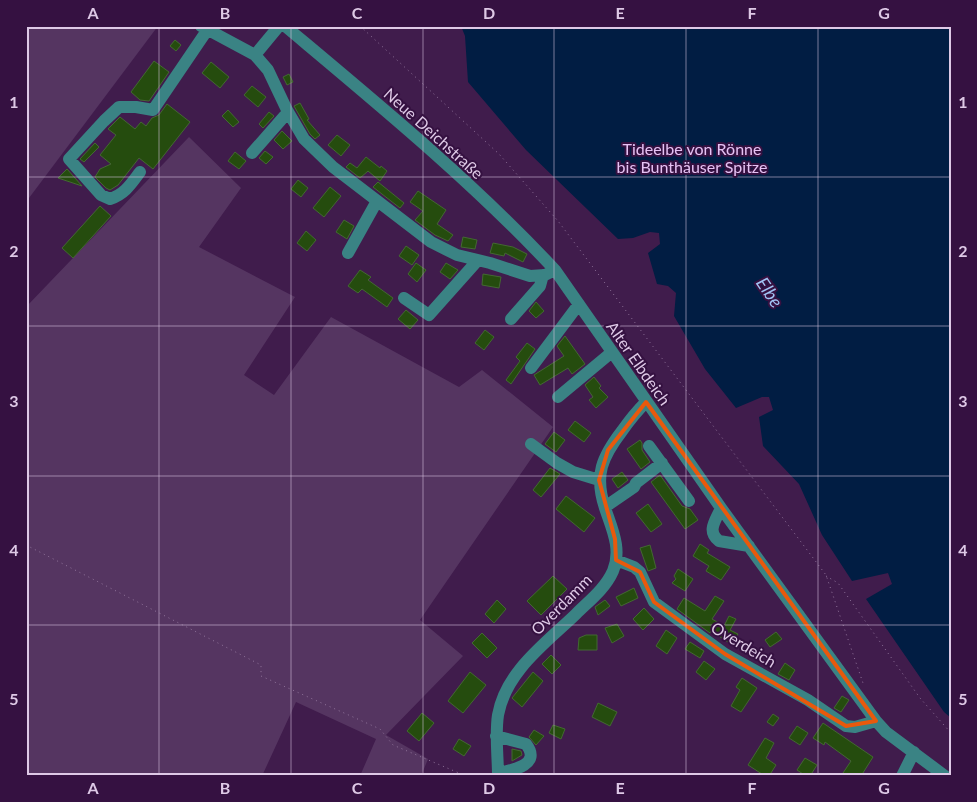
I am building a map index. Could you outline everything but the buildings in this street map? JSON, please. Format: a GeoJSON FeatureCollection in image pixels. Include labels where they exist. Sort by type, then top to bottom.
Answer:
{"type":"FeatureCollection","features":[{"type":"Feature","properties":{"kind":"street"},"geometry":{"type":"LineString","coordinates":[[255,55],[280,26]]}},
{"type":"Feature","properties":{"kind":"street","name":"Neue Deichstraße"},"geometry":{"type":"LineString","coordinates":[[285,26],[407,128],[529,242],[555,270]]}},
{"type":"Feature","properties":{"kind":"street"},"geometry":{"type":"LineString","coordinates":[[140,172],[129,188],[119,196],[110,199],[101,195],[70,159],[119,107],[153,110],[205,28],[255,55],[268,70],[288,112],[304,138],[333,167],[443,249],[456,255],[530,276],[543,275],[555,270]]}},
{"type":"Feature","properties":{"kind":"street"},"geometry":{"type":"LineString","coordinates":[[252,153],[288,112]]}},
{"type":"Feature","properties":{"kind":"street"},"geometry":{"type":"LineString","coordinates":[[348,253],[377,201]]}},
{"type":"Feature","properties":{"kind":"street"},"geometry":{"type":"LineString","coordinates":[[404,298],[429,314],[478,260]]}},
{"type":"Feature","properties":{"kind":"street","name":"Alter Elbdeich"},"geometry":{"type":"LineString","coordinates":[[555,270],[721,508],[876,721],[886,732],[945,776]]}},
{"type":"Feature","properties":{"kind":"street"},"geometry":{"type":"LineString","coordinates":[[511,319],[540,286],[543,275]]}},
{"type":"Feature","properties":{"kind":"street"},"geometry":{"type":"LineString","coordinates":[[531,368],[579,304]]}},
{"type":"Feature","properties":{"kind":"street"},"geometry":{"type":"LineString","coordinates":[[558,397],[612,352]]}},
{"type":"Feature","properties":{"kind":"street","name":"Overdamm"},"geometry":{"type":"LineString","coordinates":[[498,774],[496,736],[498,715],[503,697],[521,667],[602,588],[612,573],[616,560],[615,539],[601,495],[599,480],[601,465],[608,450],[636,411],[646,402]]}},
{"type":"Feature","properties":{"kind":"street"},"geometry":{"type":"LineString","coordinates":[[531,444],[573,472],[599,480]]}},
{"type":"Feature","properties":{"kind":"street"},"geometry":{"type":"LineString","coordinates":[[649,446],[689,501]]}},
{"type":"Feature","properties":{"kind":"street"},"geometry":{"type":"LineString","coordinates":[[605,507],[634,487],[636,483],[662,463]]}},
{"type":"Feature","properties":{"kind":"street"},"geometry":{"type":"LineString","coordinates":[[721,508],[712,526],[712,533],[715,538],[726,543],[749,546]]}},
{"type":"Feature","properties":{"kind":"street","name":"Overdeich"},"geometry":{"type":"LineString","coordinates":[[616,560],[634,567],[640,572],[654,602],[724,654],[808,700],[846,726],[855,727],[876,721]]}},
{"type":"Feature","properties":{"kind":"street"},"geometry":{"type":"LineString","coordinates":[[496,736],[526,744],[529,747],[530,760],[528,764],[498,774]]}},
{"type":"Feature","properties":{"kind":"street"},"geometry":{"type":"LineString","coordinates":[[902,776],[914,752]]}},
{"type":"Feature","properties":{"kind":"path"},"geometry":{"type":"LineString","coordinates":[[360,26],[500,154],[558,221],[826,575],[866,692]]}},
{"type":"Feature","properties":{"kind":"path"},"geometry":{"type":"LineString","coordinates":[[26,545],[261,664],[261,676],[380,729],[393,745],[466,776]]}},
{"type":"Feature","properties":{"kind":"path"},"geometry":{"type":"LineString","coordinates":[[826,575],[838,583],[920,698],[951,733]]}},
{"type":"Feature","properties":{"kind":"highlighted area"},"geometry":{"type":"Polygon","coordinates":[[[646,402],[876,721],[846,726],[725,654],[654,602],[640,572],[616,560],[615,539],[599,480],[608,450],[646,402]]]}},
{"type":"Feature","properties":{"kind":"shaded area"},"geometry":{"type":"Polygon","coordinates":[[[30,26],[158,26],[26,202],[26,31],[30,26]]]}},
{"type":"Feature","properties":{"kind":"shaded area"},"geometry":{"type":"Polygon","coordinates":[[[189,137],[241,188],[199,247],[295,297],[244,375],[274,395],[331,317],[459,387],[482,370],[553,427],[420,620],[463,656],[386,735],[428,759],[421,776],[360,776],[376,739],[296,702],[262,776],[26,776],[26,307],[189,137]]]}},
{"type":"Feature","properties":{"kind":"water","name":"Tideelbe von Rönne bis Bunthäuser Spitze"},"geometry":{"type":"Polygon","coordinates":[[[461,26],[951,26],[951,718],[944,712],[866,599],[892,584],[888,573],[852,581],[822,535],[799,484],[763,446],[759,417],[773,410],[769,397],[762,397],[736,408],[705,369],[674,316],[676,293],[668,286],[657,284],[648,253],[660,244],[659,233],[650,232],[633,238],[618,239],[526,150],[468,82],[465,36],[461,26]]]}},
{"type":"Feature","properties":{"kind":"water label","name":"Elbe"},"geometry":{"type":"Point","coordinates":[770,292]}}]}
